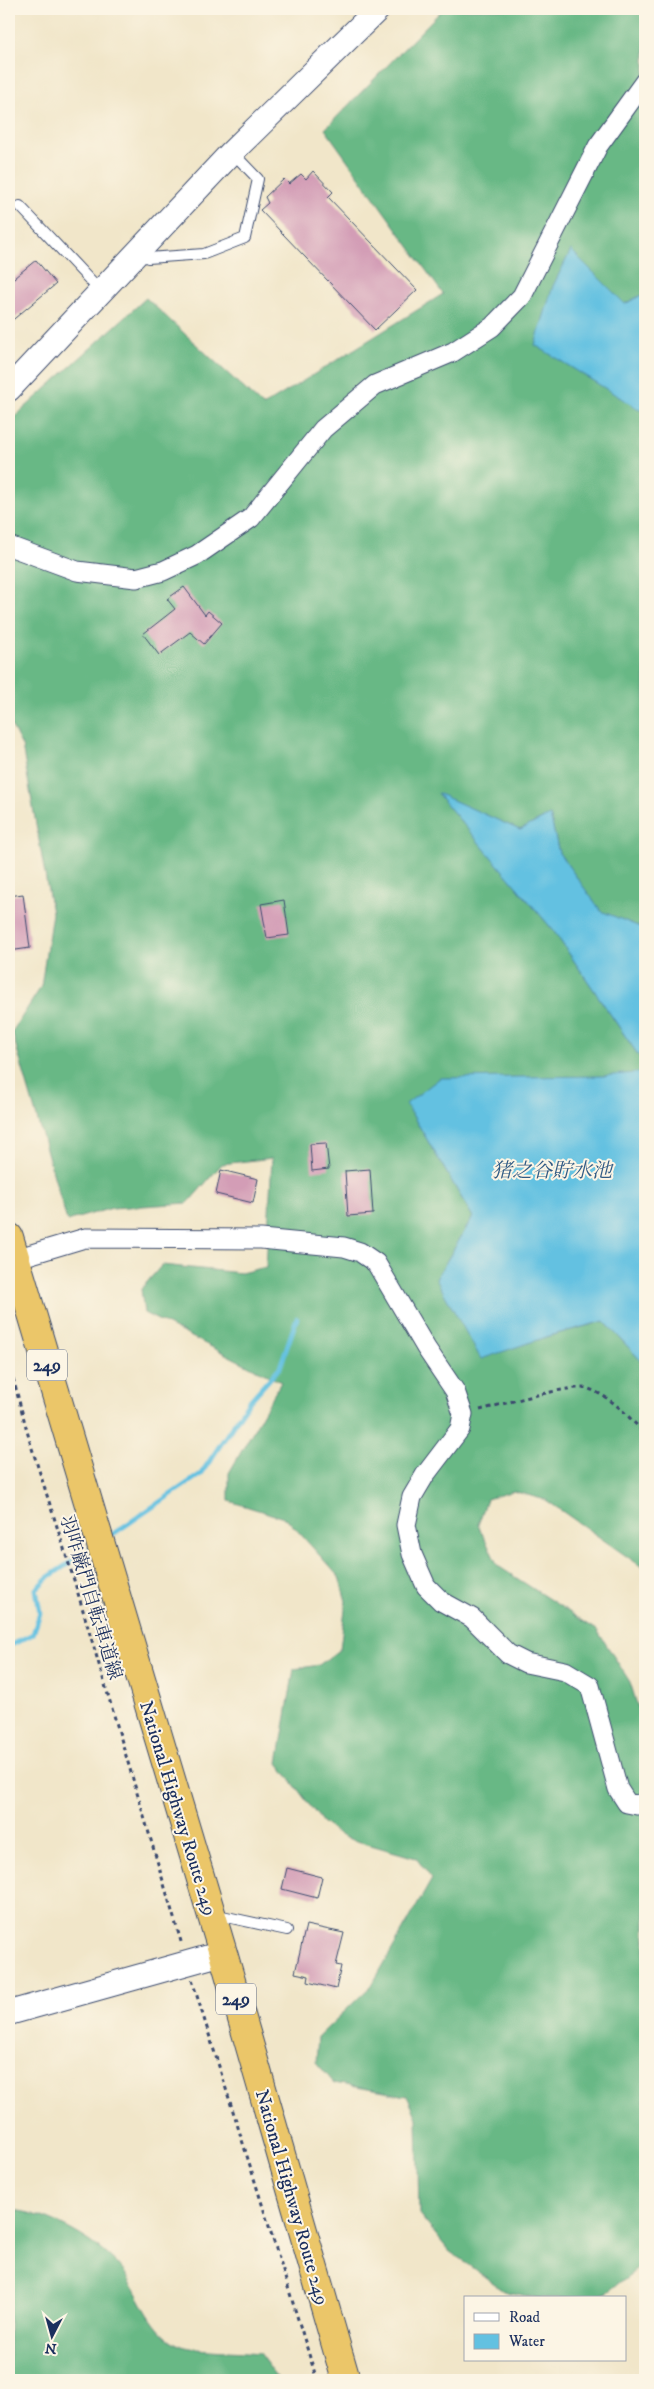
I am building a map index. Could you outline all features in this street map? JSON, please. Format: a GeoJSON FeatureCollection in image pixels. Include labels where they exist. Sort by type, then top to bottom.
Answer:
{"type":"FeatureCollection","features":[{"type":"Feature","properties":{"kind":"highway","name":"National Highway Route 249"},"geometry":{"type":"LineString","coordinates":[[12,1248],[222,1953],[346,2380]]}},
{"type":"Feature","properties":{"kind":"street"},"geometry":{"type":"LineString","coordinates":[[9,389],[232,152],[378,9]]}},
{"type":"Feature","properties":{"kind":"street"},"geometry":{"type":"LineString","coordinates":[[9,546],[77,571],[136,578],[163,571],[197,556],[251,518],[323,429],[375,385],[453,352],[492,327],[522,296],[598,146],[645,81]]}},
{"type":"Feature","properties":{"kind":"street"},"geometry":{"type":"LineString","coordinates":[[12,1248],[85,1238],[261,1238],[344,1247],[360,1252],[376,1263],[426,1348],[455,1391],[462,1414],[460,1429],[425,1475],[412,1497],[406,1525],[412,1554],[426,1586],[441,1601],[472,1618],[508,1654],[526,1664],[565,1671],[590,1686],[618,1788],[627,1803],[637,1805],[645,1802]]}},
{"type":"Feature","properties":{"kind":"street"},"geometry":{"type":"LineString","coordinates":[[9,2013],[222,1953]]}},
{"type":"Feature","properties":{"kind":"lane"},"geometry":{"type":"LineString","coordinates":[[140,250],[148,258],[204,254],[245,238],[258,179],[232,152]]}},
{"type":"Feature","properties":{"kind":"lane"},"geometry":{"type":"LineString","coordinates":[[20,206],[101,292]]}},
{"type":"Feature","properties":{"kind":"lane"},"geometry":{"type":"LineString","coordinates":[[210,1913],[287,1930]]}},
{"type":"Feature","properties":{"kind":"path","name":"羽咋巌門自転車道線"},"geometry":{"type":"LineString","coordinates":[[9,1363],[30,1442],[74,1580],[184,1953]]}},
{"type":"Feature","properties":{"kind":"path"},"geometry":{"type":"LineString","coordinates":[[462,1414],[563,1390],[587,1388],[620,1406],[645,1434]]}},
{"type":"Feature","properties":{"kind":"path"},"geometry":{"type":"LineString","coordinates":[[194,1986],[317,2380]]}},
{"type":"Feature","properties":{"kind":"green space"},"geometry":{"type":"Polygon","coordinates":[[[443,9],[645,9],[645,293],[625,304],[535,344],[645,413],[645,929],[601,912],[559,853],[550,815],[520,830],[438,794],[553,930],[645,1065],[645,1072],[406,1104],[473,1217],[436,1279],[549,1336],[604,1321],[645,1365],[645,1569],[546,1500],[513,1491],[487,1499],[478,1525],[498,1566],[597,1630],[630,1682],[645,1730],[645,2263],[606,2293],[586,2296],[528,2296],[506,2292],[449,2251],[419,2214],[417,2118],[407,2096],[334,2083],[316,2062],[318,2037],[372,1985],[432,1879],[416,1858],[343,1837],[323,1823],[278,1763],[294,1669],[319,1665],[340,1649],[346,1601],[339,1577],[287,1519],[229,1501],[229,1473],[281,1382],[144,1313],[141,1289],[162,1265],[241,1273],[266,1267],[272,1158],[222,1164],[188,1203],[112,1208],[67,1221],[12,1032],[41,987],[52,913],[22,746],[9,721],[9,422],[146,298],[263,406],[443,294],[325,129],[443,9]]]}},
{"type":"Feature","properties":{"kind":"green space"},"geometry":{"type":"Polygon","coordinates":[[[9,2210],[39,2216],[56,2222],[102,2250],[124,2272],[148,2314],[172,2341],[189,2348],[259,2353],[279,2380],[9,2380],[9,2210]]]}},
{"type":"Feature","properties":{"kind":"water"},"geometry":{"type":"Polygon","coordinates":[[[571,250],[625,304],[645,293],[645,413],[535,345],[553,286],[571,250]]]}},
{"type":"Feature","properties":{"kind":"water"},"geometry":{"type":"Polygon","coordinates":[[[437,793],[520,830],[550,815],[559,853],[601,911],[645,929],[645,1065],[553,930],[437,793]]]}},
{"type":"Feature","properties":{"kind":"water","name":"猪之谷貯水池"},"geometry":{"type":"Polygon","coordinates":[[[645,1072],[645,1365],[604,1321],[549,1336],[481,1359],[436,1279],[473,1217],[406,1104],[440,1078],[603,1076],[645,1072]]]}},
{"type":"Feature","properties":{"kind":"building"},"geometry":{"type":"Polygon","coordinates":[[[313,171],[333,192],[328,197],[417,290],[375,330],[260,210],[268,203],[265,197],[284,179],[289,184],[301,174],[306,179],[313,171]]]}},
{"type":"Feature","properties":{"kind":"building"},"geometry":{"type":"Polygon","coordinates":[[[36,260],[56,284],[9,323],[9,282],[36,260]]]}},
{"type":"Feature","properties":{"kind":"building"},"geometry":{"type":"Polygon","coordinates":[[[184,587],[205,615],[208,611],[222,623],[204,644],[190,632],[159,655],[143,634],[175,609],[167,599],[184,587]]]}},
{"type":"Feature","properties":{"kind":"building"},"geometry":{"type":"Polygon","coordinates":[[[23,894],[30,948],[9,951],[9,896],[23,894]]]}},
{"type":"Feature","properties":{"kind":"building"},"geometry":{"type":"Polygon","coordinates":[[[284,900],[289,935],[267,938],[261,904],[284,900]]]}},
{"type":"Feature","properties":{"kind":"building"},"geometry":{"type":"Polygon","coordinates":[[[326,1143],[329,1169],[312,1171],[310,1144],[326,1143]]]}},
{"type":"Feature","properties":{"kind":"building"},"geometry":{"type":"Polygon","coordinates":[[[370,1169],[373,1214],[348,1216],[345,1171],[370,1169]]]}},
{"type":"Feature","properties":{"kind":"building"},"geometry":{"type":"Polygon","coordinates":[[[221,1170],[258,1179],[253,1203],[216,1194],[221,1170]]]}},
{"type":"Feature","properties":{"kind":"building"},"geometry":{"type":"Polygon","coordinates":[[[287,1868],[322,1877],[317,1898],[282,1889],[287,1868]]]}},
{"type":"Feature","properties":{"kind":"building"},"geometry":{"type":"Polygon","coordinates":[[[306,1925],[344,1933],[336,1965],[341,1966],[336,1989],[308,1982],[309,1976],[295,1973],[306,1925]]]}},
{"type":"Feature","properties":{"kind":"waterway"},"geometry":{"type":"LineString","coordinates":[[107,1538],[201,1474],[248,1403],[280,1367],[297,1318]]}},
{"type":"Feature","properties":{"kind":"waterway"},"geometry":{"type":"LineString","coordinates":[[9,1646],[33,1634],[40,1613],[36,1589],[47,1578],[93,1547]]}}]}
